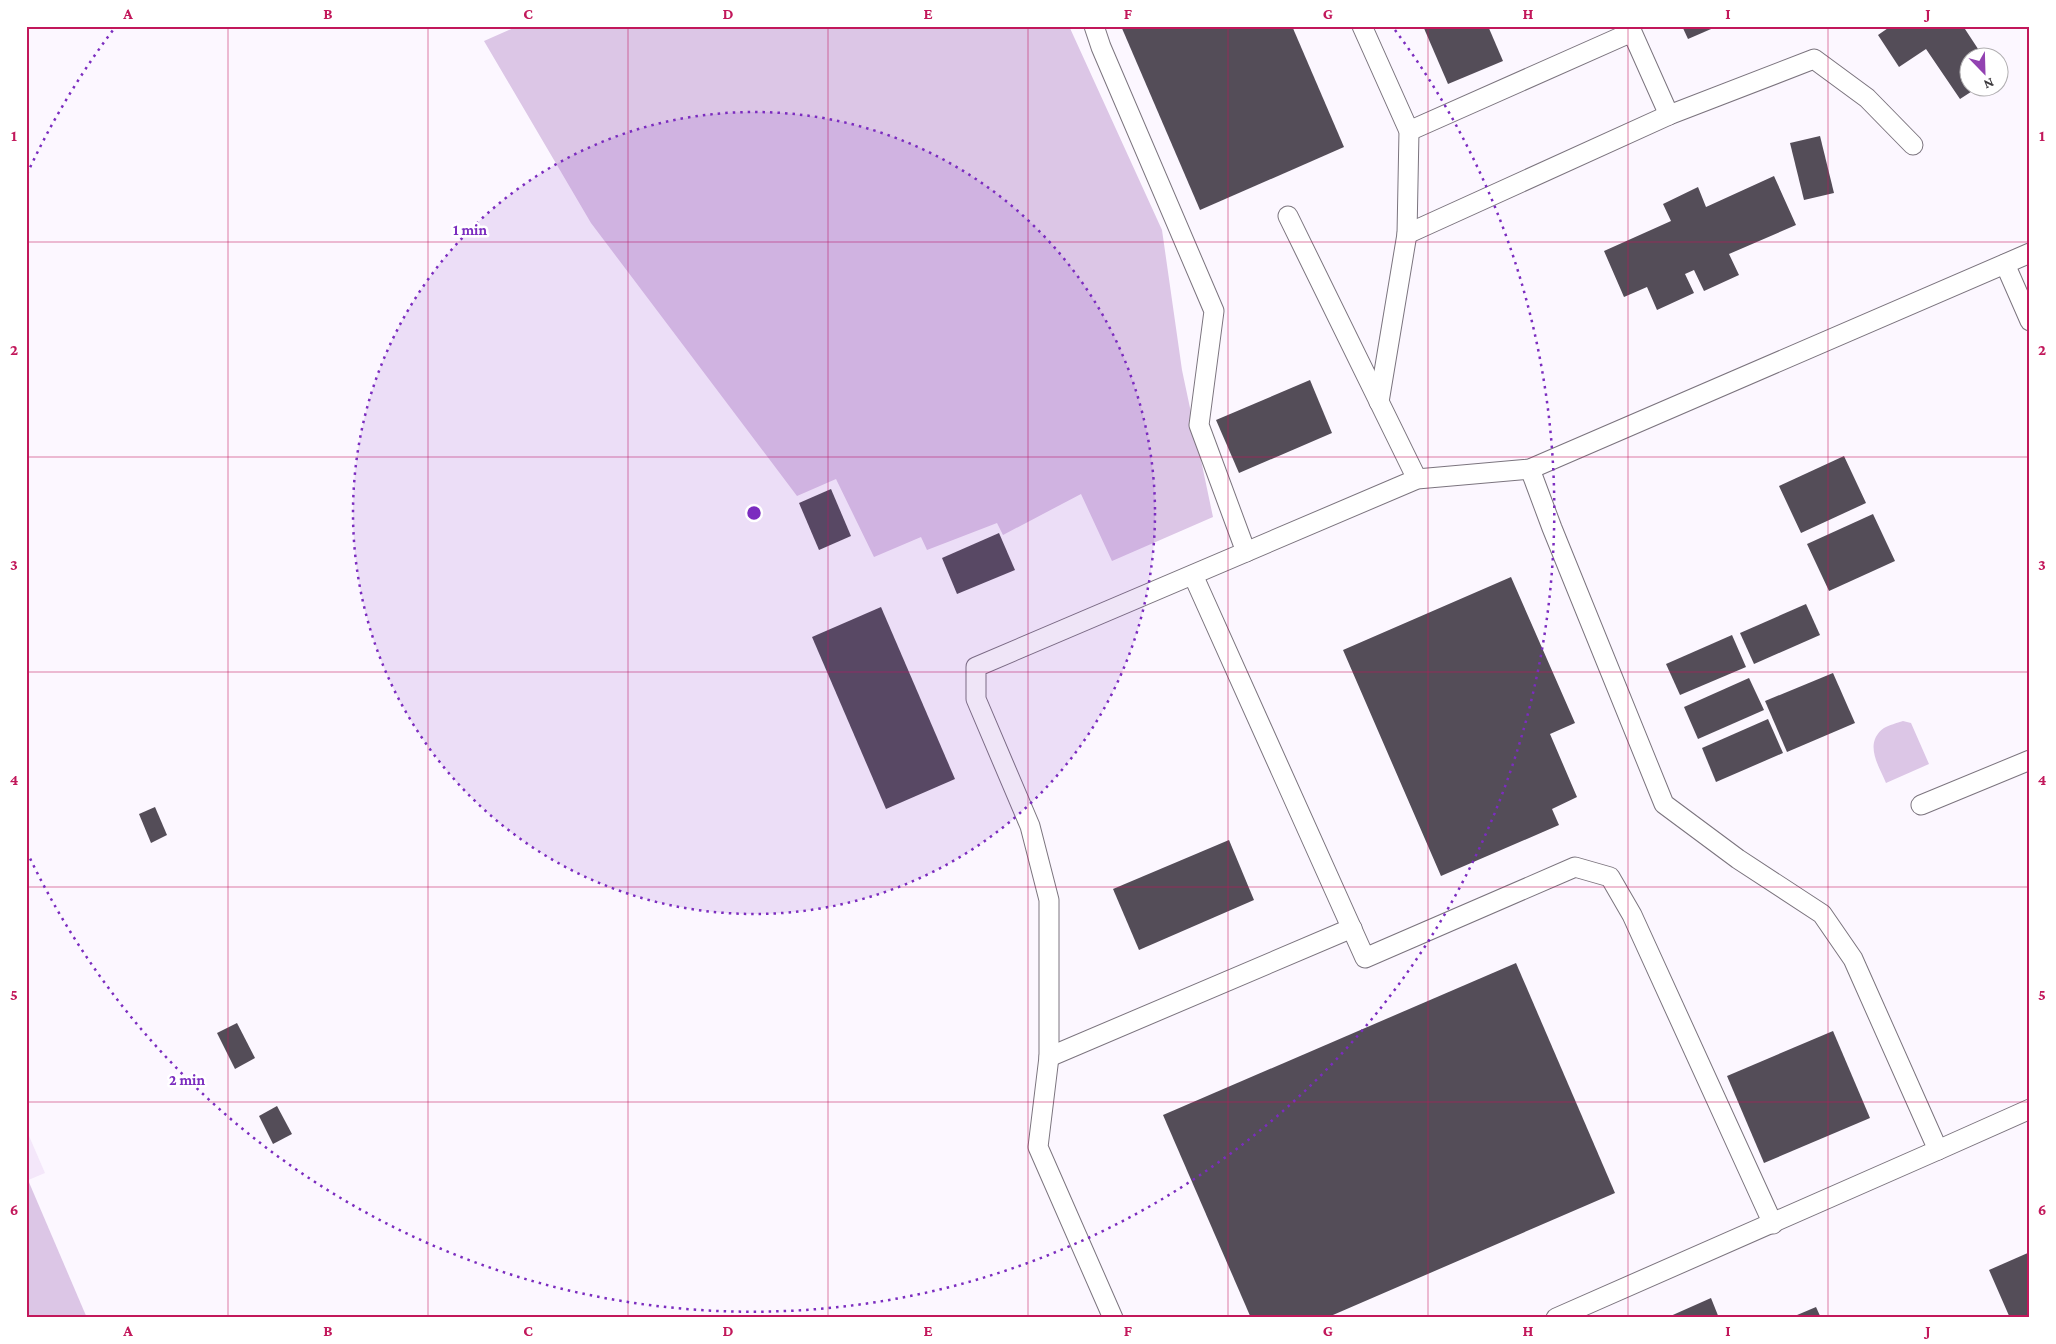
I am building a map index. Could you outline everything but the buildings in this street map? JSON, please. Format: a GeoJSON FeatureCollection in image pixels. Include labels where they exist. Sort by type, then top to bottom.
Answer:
{"type":"FeatureCollection","features":[{"type":"Feature","properties":{"kind":"lane"},"geometry":{"type":"LineString","coordinates":[[1094,26],[1101,48],[1214,311],[1199,425],[1246,552]]}},
{"type":"Feature","properties":{"kind":"lane"},"geometry":{"type":"LineString","coordinates":[[1362,26],[1409,131],[1407,234],[1379,402]]}},
{"type":"Feature","properties":{"kind":"lane"},"geometry":{"type":"LineString","coordinates":[[1409,131],[1632,32],[1669,115]]}},
{"type":"Feature","properties":{"kind":"lane"},"geometry":{"type":"LineString","coordinates":[[1407,234],[1669,115],[1814,59],[1866,98],[1913,145]]}},
{"type":"Feature","properties":{"kind":"lane"},"geometry":{"type":"LineString","coordinates":[[1288,216],[1417,479]]}},
{"type":"Feature","properties":{"kind":"lane"},"geometry":{"type":"LineString","coordinates":[[1113,1318],[1038,1147],[1049,1057],[1049,900],[1030,826],[976,699],[976,667],[1417,479],[1530,469],[2030,253]]}},
{"type":"Feature","properties":{"kind":"lane"},"geometry":{"type":"LineString","coordinates":[[2005,264],[2030,321]]}},
{"type":"Feature","properties":{"kind":"lane"},"geometry":{"type":"LineString","coordinates":[[1530,469],[1664,804],[1738,859],[1822,914],[1853,959],[1938,1150]]}},
{"type":"Feature","properties":{"kind":"lane"},"geometry":{"type":"LineString","coordinates":[[1193,575],[1365,958],[1575,867],[1610,877],[1632,915],[1773,1224]]}},
{"type":"Feature","properties":{"kind":"lane"},"geometry":{"type":"LineString","coordinates":[[1921,805],[2030,760]]}},
{"type":"Feature","properties":{"kind":"lane"},"geometry":{"type":"LineString","coordinates":[[1049,1057],[1352,928]]}},
{"type":"Feature","properties":{"kind":"lane"},"geometry":{"type":"LineString","coordinates":[[1556,1318],[1773,1224],[2030,1109]]}},
{"type":"Feature","properties":{"kind":"shaded area"},"geometry":{"type":"Polygon","coordinates":[[[518,26],[1069,26],[1162,230],[1182,370],[1213,517],[1112,561],[1081,494],[1003,535],[997,523],[927,550],[921,537],[874,557],[836,479],[797,496],[591,223],[484,41],[518,26]]]}},
{"type":"Feature","properties":{"kind":"shaded area"},"geometry":{"type":"Polygon","coordinates":[[[1903,721],[1911,723],[1929,764],[1886,783],[1875,755],[1874,741],[1884,728],[1903,721]]]}},
{"type":"Feature","properties":{"kind":"shaded area"},"geometry":{"type":"Polygon","coordinates":[[[26,1129],[45,1173],[26,1181],[26,1129]]]}},
{"type":"Feature","properties":{"kind":"shaded area"},"geometry":{"type":"Polygon","coordinates":[[[28,1180],[87,1318],[26,1318],[26,1181],[28,1180]]]}}]}
